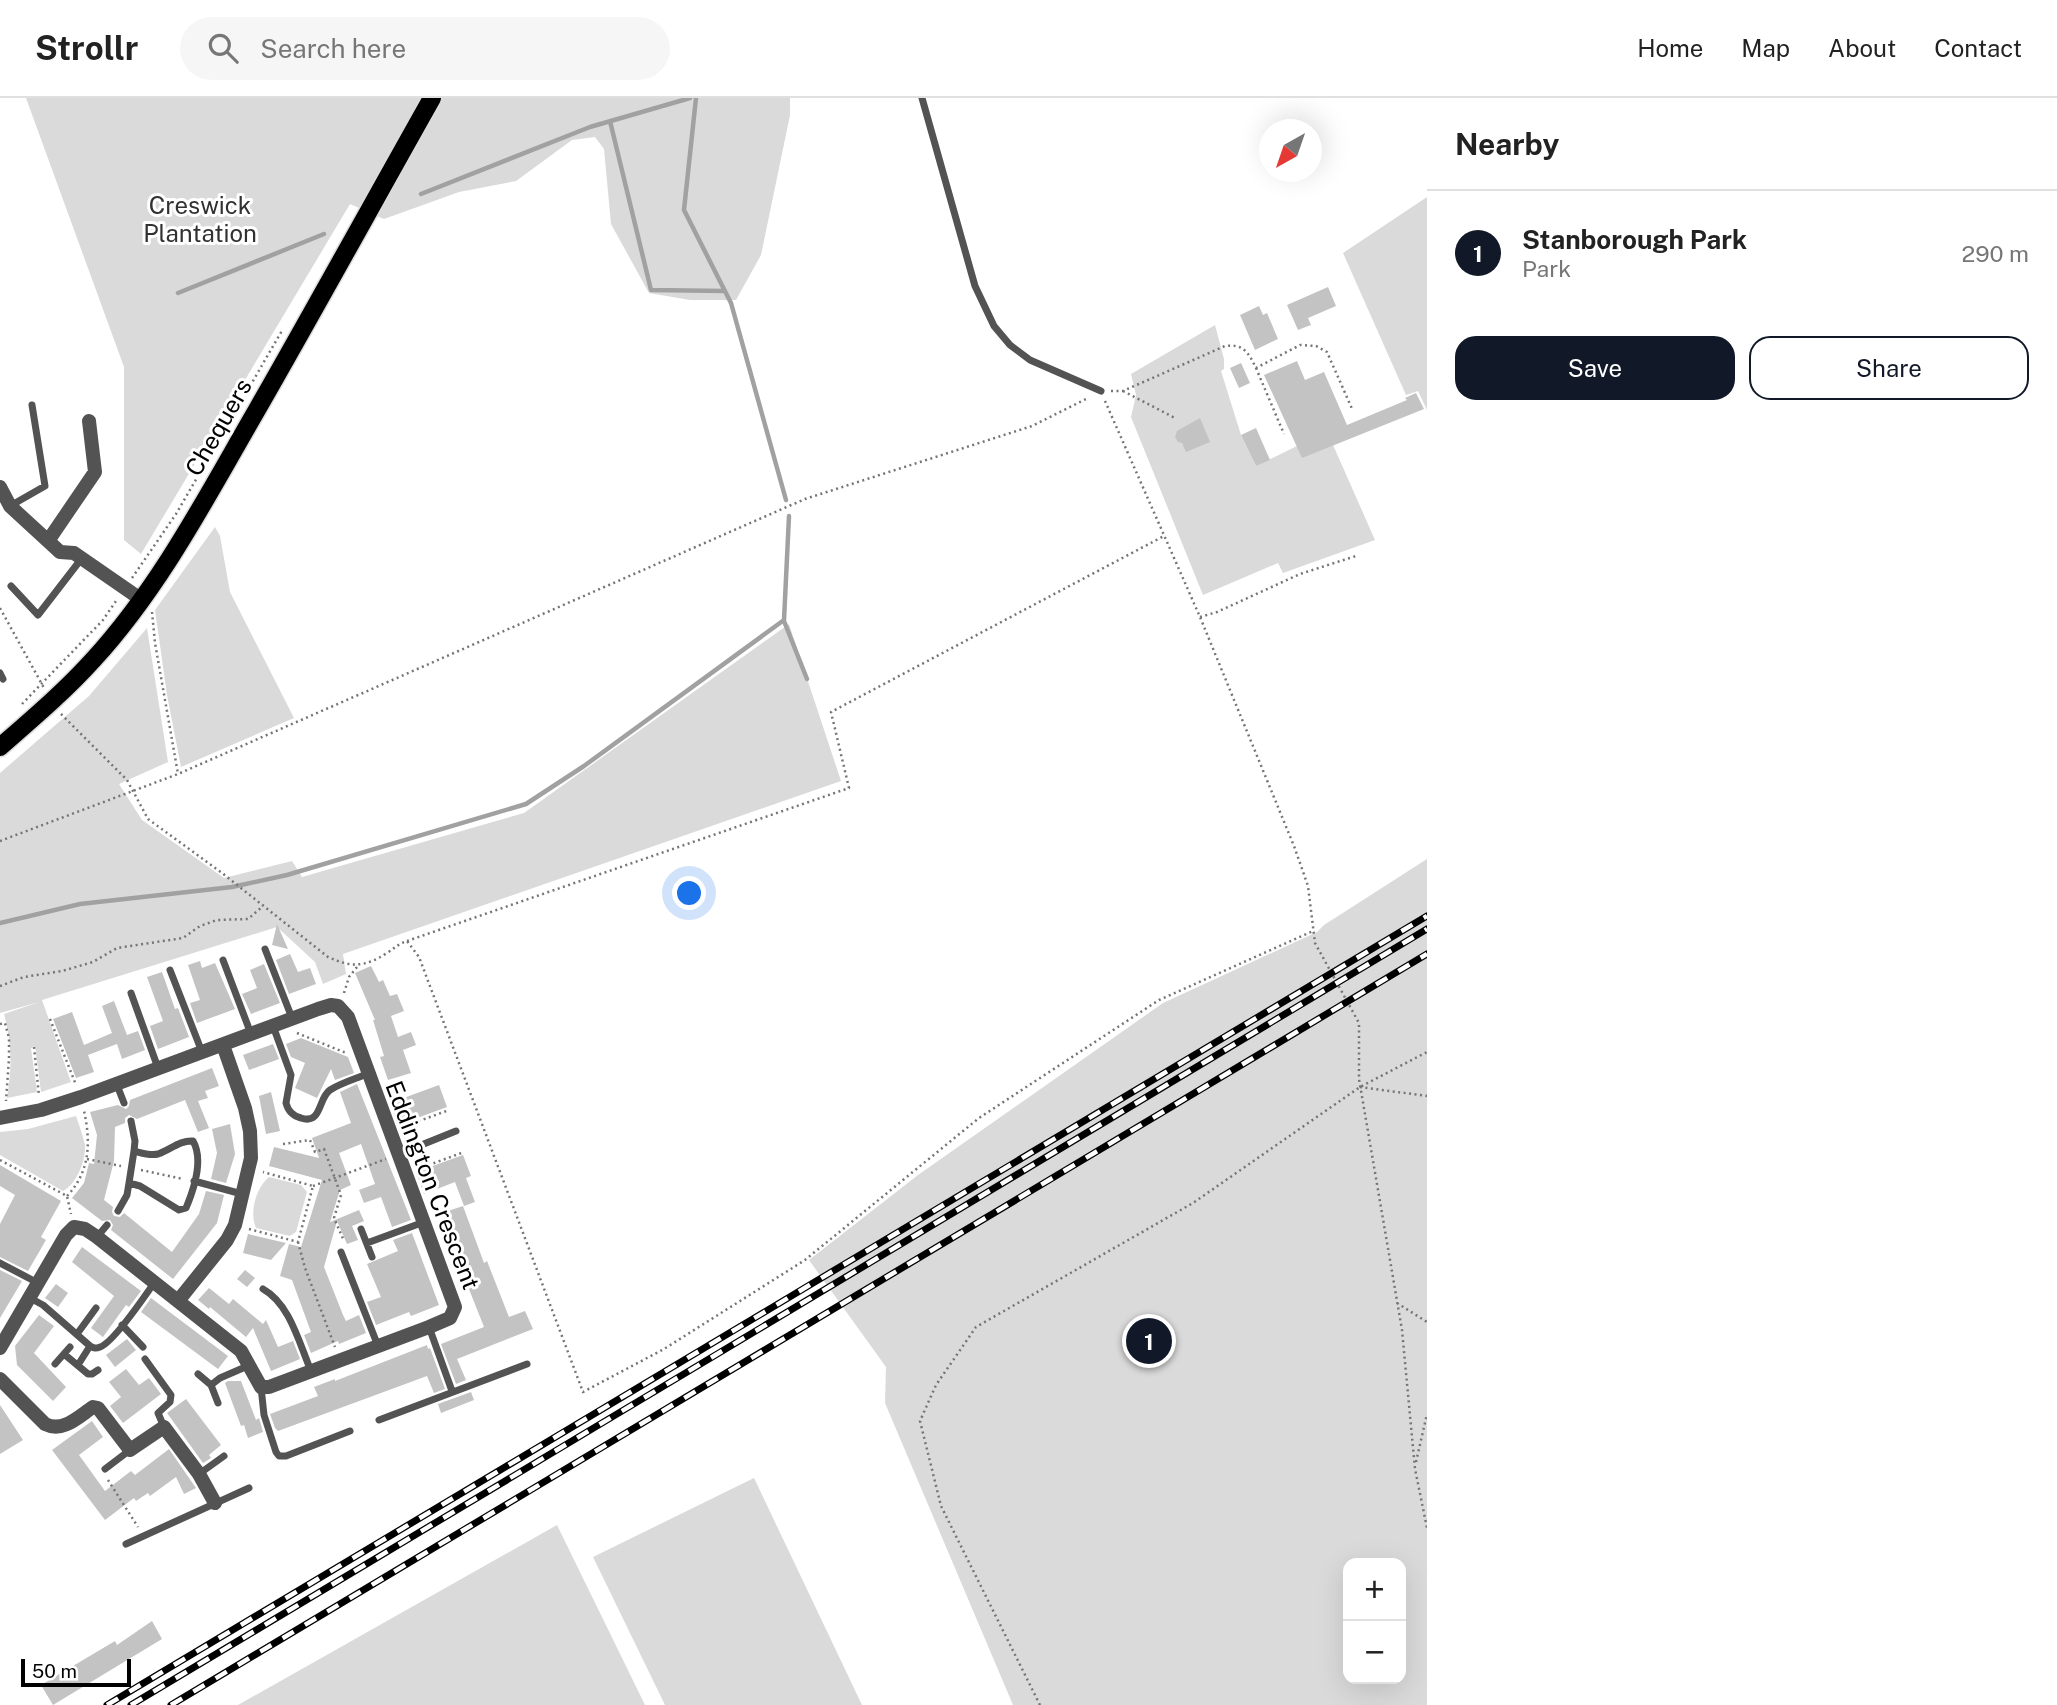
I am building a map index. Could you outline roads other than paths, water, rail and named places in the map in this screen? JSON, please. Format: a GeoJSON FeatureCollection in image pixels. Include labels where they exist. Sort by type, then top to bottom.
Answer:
{"type":"FeatureCollection","features":[{"type":"Feature","properties":{"kind":"main road","name":"Chequers"},"geometry":{"type":"LineString","coordinates":[[0,747],[51,703],[94,659],[142,600],[181,539],[279,371],[432,98]]}},
{"type":"Feature","properties":{"kind":"street"},"geometry":{"type":"LineString","coordinates":[[48,541],[95,472],[89,421]]}},
{"type":"Feature","properties":{"kind":"street"},"geometry":{"type":"LineString","coordinates":[[0,487],[10,506],[60,552],[74,553],[83,558],[142,600]]}},
{"type":"Feature","properties":{"kind":"street","name":"Eddington Crescent"},"geometry":{"type":"LineString","coordinates":[[261,1387],[269,1387],[429,1327],[450,1318],[455,1307],[348,1017],[338,1006],[331,1005],[292,1019]]}},
{"type":"Feature","properties":{"kind":"street"},"geometry":{"type":"LineString","coordinates":[[0,1118],[41,1110],[117,1085],[251,1035],[275,1033],[292,1019]]}},
{"type":"Feature","properties":{"kind":"street"},"geometry":{"type":"LineString","coordinates":[[178,1301],[227,1240],[235,1225],[251,1158],[250,1131],[245,1108],[223,1045]]}},
{"type":"Feature","properties":{"kind":"street"},"geometry":{"type":"LineString","coordinates":[[0,1348],[66,1235],[74,1227],[102,1231],[155,1283],[241,1351],[261,1387]]}},
{"type":"Feature","properties":{"kind":"street"},"geometry":{"type":"LineString","coordinates":[[0,1379],[52,1428],[61,1428],[93,1406],[98,1408],[130,1450],[164,1427],[200,1474],[215,1503]]}},
{"type":"Feature","properties":{"kind":"lane"},"geometry":{"type":"LineString","coordinates":[[922,98],[975,286],[994,326],[1010,345],[1030,360],[1101,391]]}},
{"type":"Feature","properties":{"kind":"lane"},"geometry":{"type":"LineString","coordinates":[[10,506],[45,485],[32,405]]}},
{"type":"Feature","properties":{"kind":"lane"},"geometry":{"type":"LineString","coordinates":[[11,586],[38,615],[83,558]]}},
{"type":"Feature","properties":{"kind":"lane"},"geometry":{"type":"LineString","coordinates":[[265,949],[292,1019]]}},
{"type":"Feature","properties":{"kind":"lane"},"geometry":{"type":"LineString","coordinates":[[223,960],[251,1035]]}},
{"type":"Feature","properties":{"kind":"lane"},"geometry":{"type":"LineString","coordinates":[[170,970],[202,1052]]}},
{"type":"Feature","properties":{"kind":"lane"},"geometry":{"type":"LineString","coordinates":[[131,993],[158,1069]]}},
{"type":"Feature","properties":{"kind":"lane"},"geometry":{"type":"LineString","coordinates":[[275,1033],[291,1075],[286,1103],[288,1109],[293,1115],[304,1120],[316,1116],[325,1094],[331,1089],[367,1074]]}},
{"type":"Feature","properties":{"kind":"lane"},"geometry":{"type":"LineString","coordinates":[[117,1085],[124,1103]]}},
{"type":"Feature","properties":{"kind":"lane"},"geometry":{"type":"LineString","coordinates":[[118,1211],[127,1195],[134,1151],[131,1121]]}},
{"type":"Feature","properties":{"kind":"lane"},"geometry":{"type":"LineString","coordinates":[[398,1155],[456,1131]]}},
{"type":"Feature","properties":{"kind":"lane"},"geometry":{"type":"LineString","coordinates":[[129,1183],[140,1186],[183,1210],[189,1201],[199,1157],[193,1141],[186,1140],[158,1154],[148,1155],[134,1151]]}},
{"type":"Feature","properties":{"kind":"lane"},"geometry":{"type":"LineString","coordinates":[[194,1181],[243,1194]]}},
{"type":"Feature","properties":{"kind":"lane"},"geometry":{"type":"LineString","coordinates":[[367,1243],[424,1222]]}},
{"type":"Feature","properties":{"kind":"lane"},"geometry":{"type":"LineString","coordinates":[[361,1229],[372,1257]]}},
{"type":"Feature","properties":{"kind":"lane"},"geometry":{"type":"LineString","coordinates":[[341,1252],[378,1346]]}},
{"type":"Feature","properties":{"kind":"lane"},"geometry":{"type":"LineString","coordinates":[[0,1264],[38,1283]]}},
{"type":"Feature","properties":{"kind":"lane"},"geometry":{"type":"LineString","coordinates":[[30,1298],[43,1305],[96,1349],[103,1347],[155,1283]]}},
{"type":"Feature","properties":{"kind":"lane"},"geometry":{"type":"LineString","coordinates":[[263,1289],[273,1294],[282,1305],[311,1371]]}},
{"type":"Feature","properties":{"kind":"lane"},"geometry":{"type":"LineString","coordinates":[[77,1334],[96,1308]]}},
{"type":"Feature","properties":{"kind":"lane"},"geometry":{"type":"LineString","coordinates":[[122,1325],[143,1347]]}},
{"type":"Feature","properties":{"kind":"lane"},"geometry":{"type":"LineString","coordinates":[[429,1327],[452,1391]]}},
{"type":"Feature","properties":{"kind":"lane"},"geometry":{"type":"LineString","coordinates":[[78,1365],[90,1346]]}},
{"type":"Feature","properties":{"kind":"lane"},"geometry":{"type":"LineString","coordinates":[[55,1364],[70,1347]]}},
{"type":"Feature","properties":{"kind":"lane"},"geometry":{"type":"LineString","coordinates":[[64,1354],[88,1374],[98,1370]]}},
{"type":"Feature","properties":{"kind":"lane"},"geometry":{"type":"LineString","coordinates":[[145,1359],[171,1395],[170,1402],[158,1413],[164,1427]]}},
{"type":"Feature","properties":{"kind":"lane"},"geometry":{"type":"LineString","coordinates":[[379,1420],[527,1364]]}},
{"type":"Feature","properties":{"kind":"lane"},"geometry":{"type":"LineString","coordinates":[[211,1385],[220,1378],[250,1365]]}},
{"type":"Feature","properties":{"kind":"lane"},"geometry":{"type":"LineString","coordinates":[[198,1374],[211,1385],[218,1403]]}},
{"type":"Feature","properties":{"kind":"lane"},"geometry":{"type":"LineString","coordinates":[[261,1387],[264,1415],[279,1456],[349,1431]]}},
{"type":"Feature","properties":{"kind":"lane"},"geometry":{"type":"LineString","coordinates":[[105,1469],[130,1450]]}},
{"type":"Feature","properties":{"kind":"lane"},"geometry":{"type":"LineString","coordinates":[[200,1474],[224,1456]]}},
{"type":"Feature","properties":{"kind":"lane"},"geometry":{"type":"LineString","coordinates":[[126,1544],[249,1488]]}},
{"type":"Feature","properties":{"kind":"waterway"},"geometry":{"type":"LineString","coordinates":[[421,194],[590,127],[690,98]]}},
{"type":"Feature","properties":{"kind":"waterway"},"geometry":{"type":"LineString","coordinates":[[696,98],[684,210],[731,303],[786,500]]}},
{"type":"Feature","properties":{"kind":"waterway"},"geometry":{"type":"LineString","coordinates":[[610,121],[651,290],[725,291]]}},
{"type":"Feature","properties":{"kind":"waterway"},"geometry":{"type":"LineString","coordinates":[[178,293],[324,234]]}},
{"type":"Feature","properties":{"kind":"waterway"},"geometry":{"type":"LineString","coordinates":[[0,923],[80,904],[232,887],[287,875],[526,804],[584,766],[784,620],[789,516]]}},
{"type":"Feature","properties":{"kind":"waterway"},"geometry":{"type":"LineString","coordinates":[[784,621],[807,679]]}},
{"type":"Feature","properties":{"kind":"railway"},"geometry":{"type":"LineString","coordinates":[[107,1705],[1427,916]]}},
{"type":"Feature","properties":{"kind":"railway"},"geometry":{"type":"LineString","coordinates":[[131,1705],[1427,929]]}},
{"type":"Feature","properties":{"kind":"railway"},"geometry":{"type":"LineString","coordinates":[[171,1705],[1427,954]]}},
{"type":"Feature","properties":{"kind":"place","name":"Stanborough Park"},"geometry":{"type":"Point","coordinates":[1149,1341]}},
{"type":"Feature","properties":{"kind":"park label","name":"Creswick Plantation"},"geometry":{"type":"Point","coordinates":[200,219]}}]}
